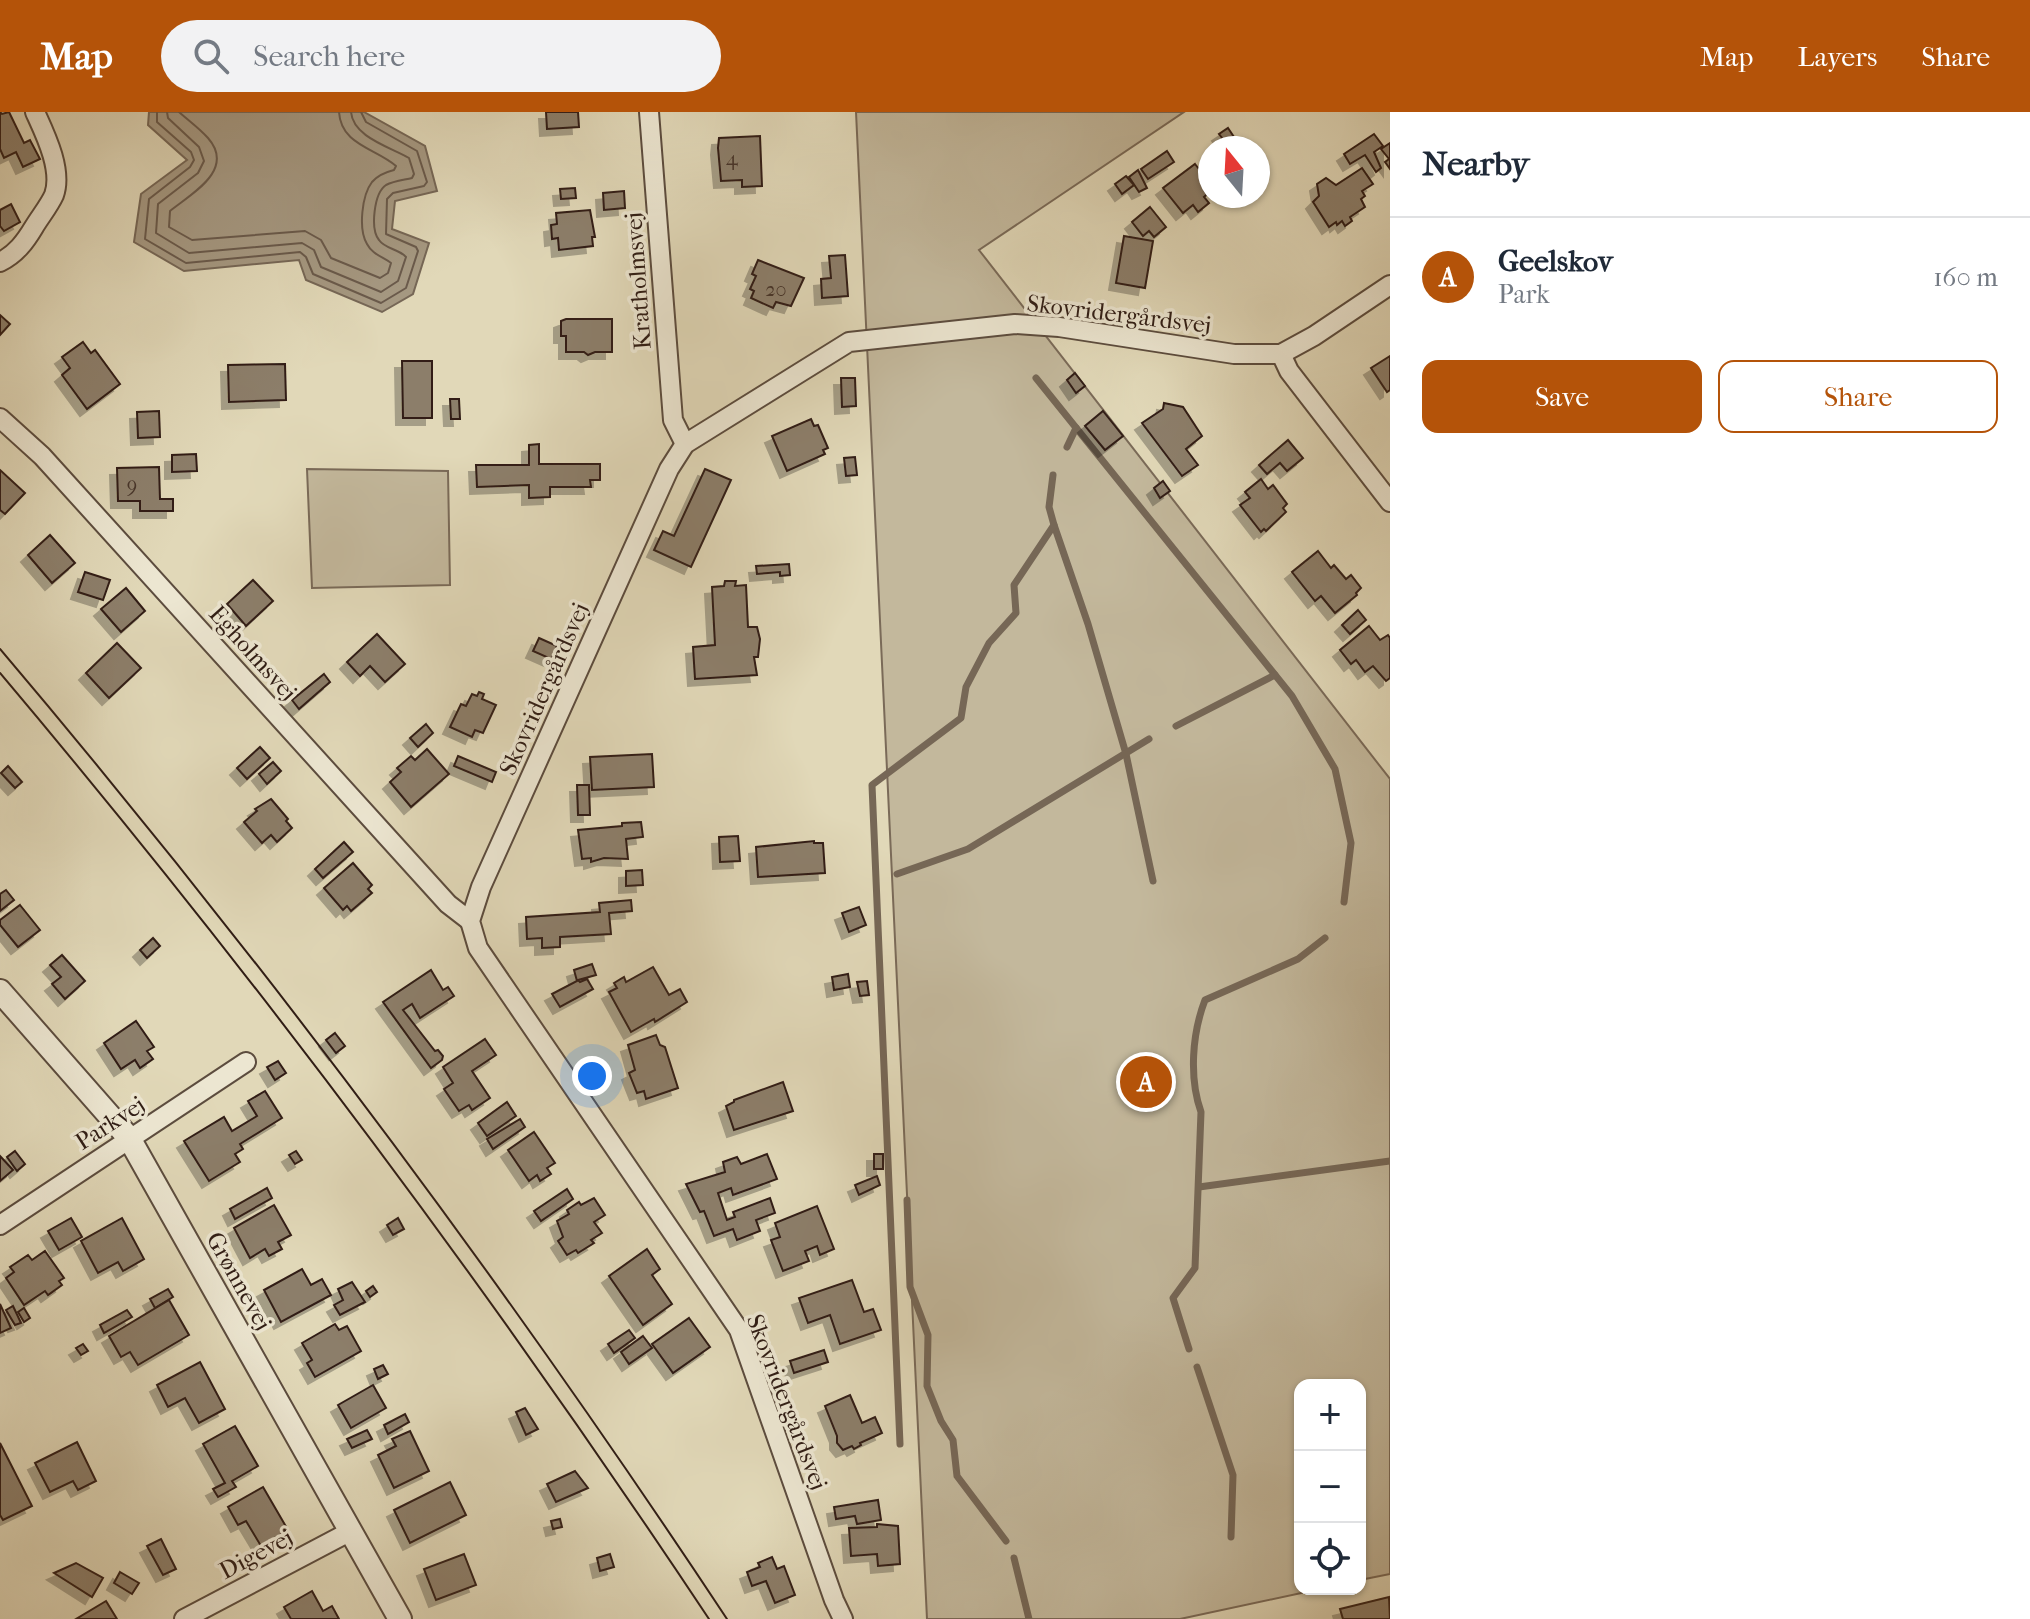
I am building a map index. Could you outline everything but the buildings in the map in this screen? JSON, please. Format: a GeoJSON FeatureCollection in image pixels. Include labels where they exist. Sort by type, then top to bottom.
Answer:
{"type":"FeatureCollection","features":[{"type":"Feature","properties":{"kind":"street"},"geometry":{"type":"LineString","coordinates":[[0,262],[25,242],[55,194],[55,170],[35,112]]}},
{"type":"Feature","properties":{"kind":"street","name":"Kratholmsvej"},"geometry":{"type":"LineString","coordinates":[[649,112],[673,420],[685,444]]}},
{"type":"Feature","properties":{"kind":"street","name":"Skovridergårdsvej"},"geometry":{"type":"LineString","coordinates":[[843,1619],[739,1330],[478,948],[470,921],[487,873],[669,469],[685,444],[849,342],[1015,324],[1059,327],[1234,354],[1281,354],[1314,336],[1390,285]]}},
{"type":"Feature","properties":{"kind":"street"},"geometry":{"type":"LineString","coordinates":[[1281,354],[1289,371],[1390,502]]}},
{"type":"Feature","properties":{"kind":"street","name":"Egholmsvej"},"geometry":{"type":"LineString","coordinates":[[0,418],[42,456],[448,904],[470,921]]}},
{"type":"Feature","properties":{"kind":"street","name":"Grønnevej"},"geometry":{"type":"LineString","coordinates":[[0,991],[129,1138],[400,1619]]}},
{"type":"Feature","properties":{"kind":"street","name":"Parkvej"},"geometry":{"type":"LineString","coordinates":[[0,1225],[246,1062]]}},
{"type":"Feature","properties":{"kind":"street","name":"Digevej"},"geometry":{"type":"LineString","coordinates":[[184,1619],[351,1531]]}},
{"type":"Feature","properties":{"kind":"shaded area"},"geometry":{"type":"Polygon","coordinates":[[[856,112],[1184,112],[979,250],[1390,779],[1390,1574],[1366,1579],[1366,1379],[1294,1379],[1294,1595],[1180,1619],[927,1619],[856,112]]]}},
{"type":"Feature","properties":{"kind":"shaded area"},"geometry":{"type":"Polygon","coordinates":[[[307,469],[448,471],[450,585],[312,588],[307,469]]]}},
{"type":"Feature","properties":{"kind":"water"},"geometry":{"type":"Polygon","coordinates":[[[149,112],[364,112],[425,146],[437,191],[395,201],[392,229],[429,243],[413,294],[382,312],[306,280],[299,260],[184,271],[134,242],[141,194],[187,160],[148,125],[149,112]]]}},
{"type":"Feature","properties":{"kind":"waterway"},"geometry":{"type":"LineString","coordinates":[[1036,378],[1292,696],[1335,769],[1351,843],[1344,902]]}},
{"type":"Feature","properties":{"kind":"waterway"},"geometry":{"type":"LineString","coordinates":[[1067,447],[1076,428]]}},
{"type":"Feature","properties":{"kind":"waterway"},"geometry":{"type":"LineString","coordinates":[[900,1444],[872,785],[961,718],[966,687],[989,643],[1016,613],[1014,585],[1054,525],[1049,507],[1053,475]]}},
{"type":"Feature","properties":{"kind":"waterway"},"geometry":{"type":"LineString","coordinates":[[1054,525],[1088,624],[1126,754],[1153,881]]}},
{"type":"Feature","properties":{"kind":"waterway"},"geometry":{"type":"LineString","coordinates":[[1176,726],[1275,675]]}},
{"type":"Feature","properties":{"kind":"waterway"},"geometry":{"type":"LineString","coordinates":[[897,874],[968,849],[1149,739]]}},
{"type":"Feature","properties":{"kind":"waterway"},"geometry":{"type":"LineString","coordinates":[[1189,1349],[1173,1298],[1195,1268],[1201,1112],[1195,1085],[1194,1056],[1205,1000],[1298,959],[1325,938]]}},
{"type":"Feature","properties":{"kind":"waterway"},"geometry":{"type":"LineString","coordinates":[[1199,1187],[1390,1161]]}},
{"type":"Feature","properties":{"kind":"waterway"},"geometry":{"type":"LineString","coordinates":[[907,1200],[910,1287],[928,1335],[927,1386],[941,1421],[953,1440],[957,1476],[1006,1541]]}},
{"type":"Feature","properties":{"kind":"waterway"},"geometry":{"type":"LineString","coordinates":[[1197,1367],[1233,1475],[1231,1537]]}},
{"type":"Feature","properties":{"kind":"waterway"},"geometry":{"type":"LineString","coordinates":[[1014,1558],[1029,1619]]}},
{"type":"Feature","properties":{"kind":"tram line"},"geometry":{"type":"LineString","coordinates":[[0,649],[192,883],[378,1123],[556,1369],[727,1619]]}},
{"type":"Feature","properties":{"kind":"tram line"},"geometry":{"type":"LineString","coordinates":[[0,673],[187,902],[368,1136],[542,1375],[709,1619]]}},
{"type":"Feature","properties":{"kind":"place","name":"Geelskov"},"geometry":{"type":"Point","coordinates":[1146,1082]}}]}
